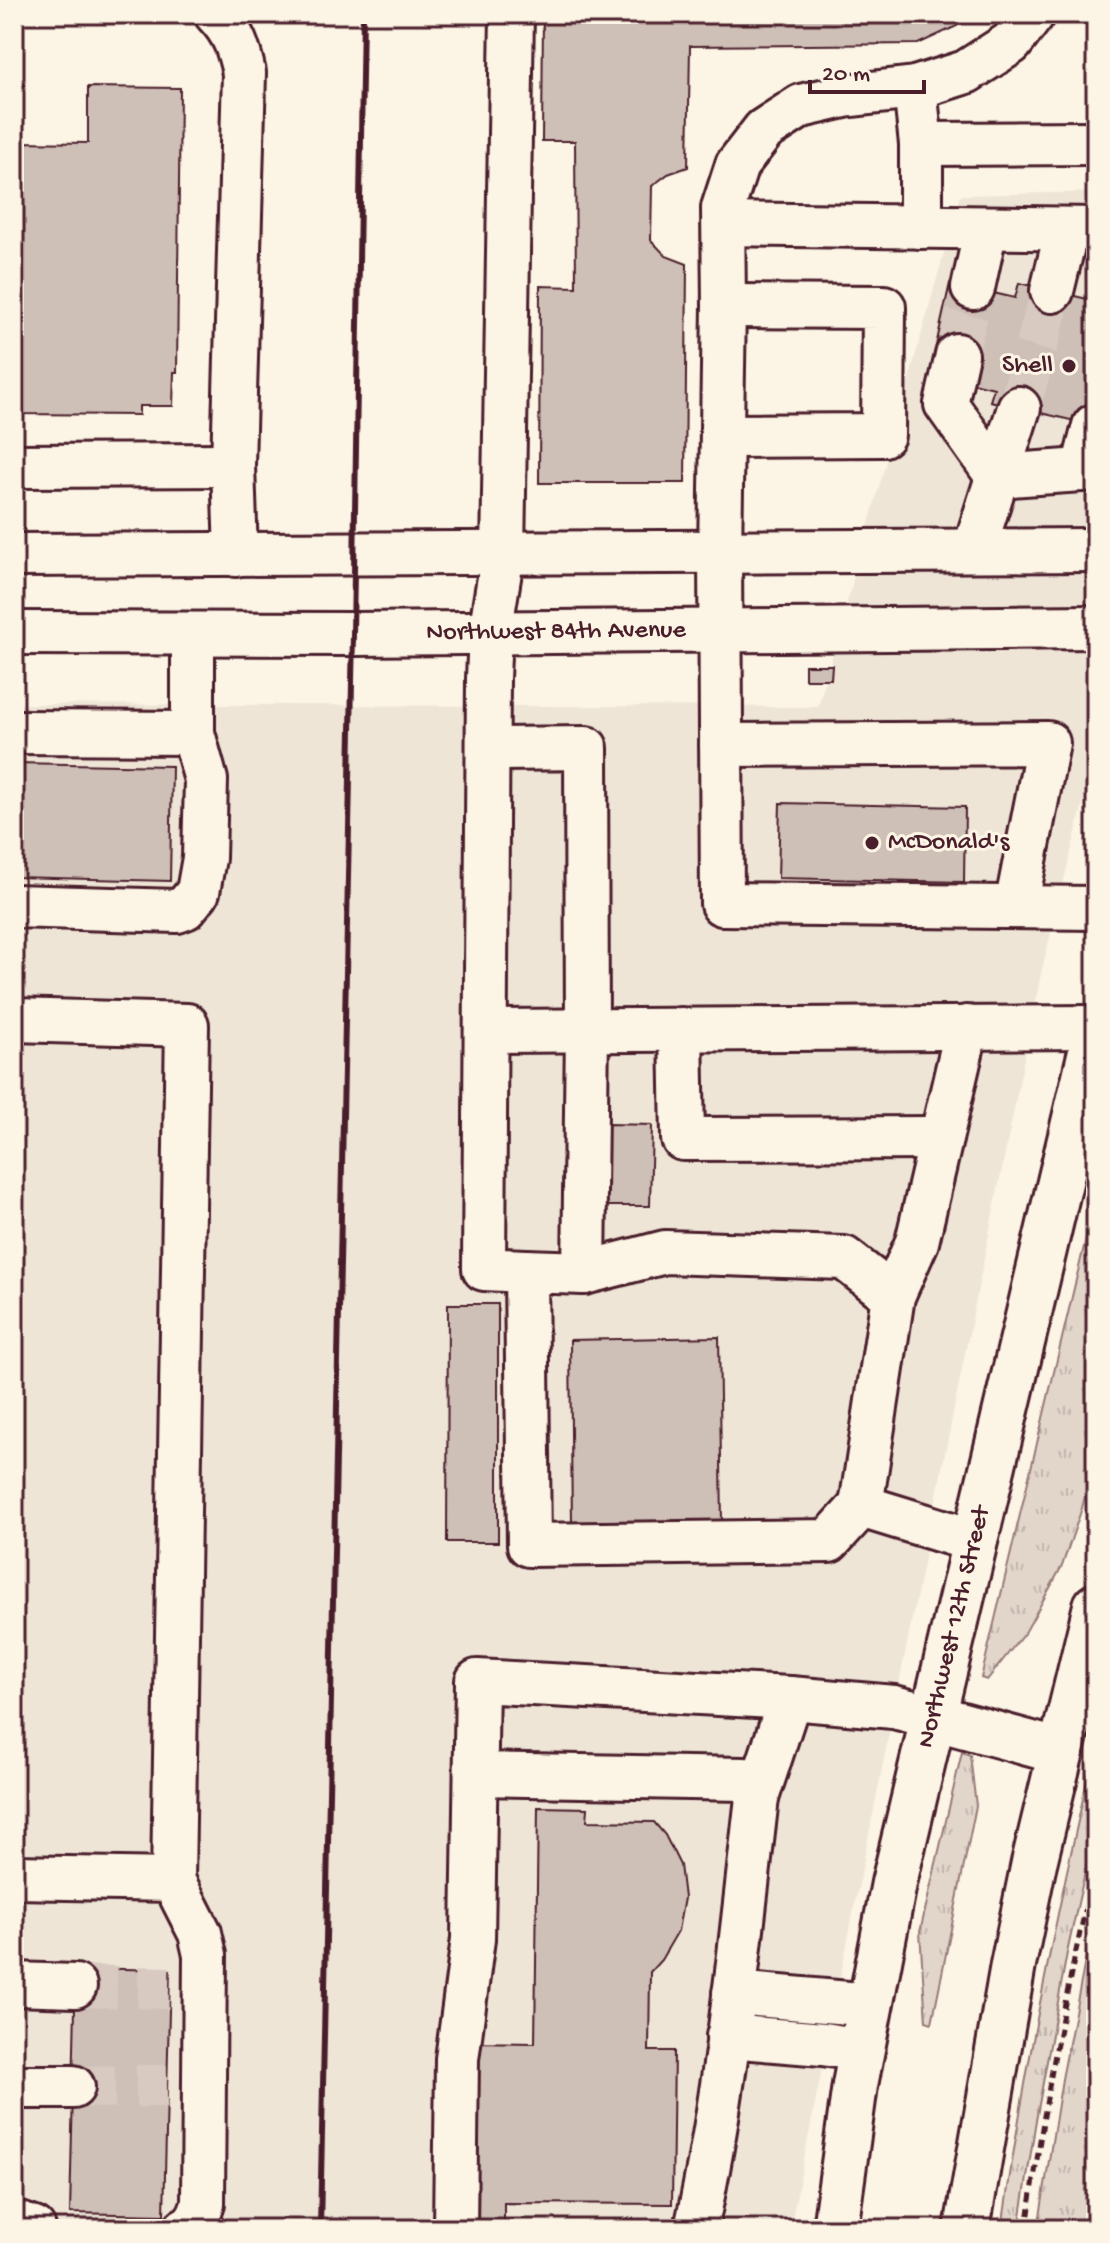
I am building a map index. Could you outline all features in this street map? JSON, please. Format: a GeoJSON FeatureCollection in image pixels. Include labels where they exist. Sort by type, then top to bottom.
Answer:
{"type":"FeatureCollection","features":[{"type":"Feature","properties":{"kind":"main road","name":"Northwest 12th Street"},"geometry":{"type":"LineString","coordinates":[[835,2229],[862,2050],[894,1883],[1096,1029]]}},
{"type":"Feature","properties":{"kind":"main road"},"geometry":{"type":"LineString","coordinates":[[967,2229],[1034,1863],[1096,1606]]}},
{"type":"Feature","properties":{"kind":"main road"},"geometry":{"type":"LineString","coordinates":[[933,1717],[1061,1752]]}},
{"type":"Feature","properties":{"kind":"street"},"geometry":{"type":"LineString","coordinates":[[216,14],[233,34],[244,73],[233,465],[236,555]]}},
{"type":"Feature","properties":{"kind":"street"},"geometry":{"type":"LineString","coordinates":[[512,14],[503,553],[490,633],[484,1269],[584,1273],[665,1252],[844,1258],[893,1296]]}},
{"type":"Feature","properties":{"kind":"street"},"geometry":{"type":"LineString","coordinates":[[1033,14],[1011,43],[966,72],[915,88],[844,96],[801,106],[764,130],[737,165],[723,208],[720,552],[722,904],[1096,908]]}},
{"type":"Feature","properties":{"kind":"street"},"geometry":{"type":"LineString","coordinates":[[915,88],[921,144],[921,227]]}},
{"type":"Feature","properties":{"kind":"street"},"geometry":{"type":"LineString","coordinates":[[921,144],[1096,143]]}},
{"type":"Feature","properties":{"kind":"street"},"geometry":{"type":"LineString","coordinates":[[724,224],[1082,229],[1052,291]]}},
{"type":"Feature","properties":{"kind":"street"},"geometry":{"type":"LineString","coordinates":[[973,288],[986,228]]}},
{"type":"Feature","properties":{"kind":"street"},"geometry":{"type":"LineString","coordinates":[[722,436],[883,435],[884,307],[724,306]]}},
{"type":"Feature","properties":{"kind":"street"},"geometry":{"type":"LineString","coordinates":[[957,355],[946,404],[997,476]]}},
{"type":"Feature","properties":{"kind":"street"},"geometry":{"type":"LineString","coordinates":[[974,550],[1019,408]]}},
{"type":"Feature","properties":{"kind":"street"},"geometry":{"type":"LineString","coordinates":[[997,476],[1089,469],[1094,426]]}},
{"type":"Feature","properties":{"kind":"street"},"geometry":{"type":"LineString","coordinates":[[14,466],[233,465]]}},
{"type":"Feature","properties":{"kind":"street"},"geometry":{"type":"LineString","coordinates":[[14,555],[1096,550]]}},
{"type":"Feature","properties":{"kind":"street","name":"Northwest 84th Avenue"},"geometry":{"type":"LineString","coordinates":[[14,633],[490,633],[1096,627]]}},
{"type":"Feature","properties":{"kind":"street"},"geometry":{"type":"LineString","coordinates":[[14,906],[177,911],[185,908],[198,892],[204,858],[206,780],[193,733],[193,634]]}},
{"type":"Feature","properties":{"kind":"street"},"geometry":{"type":"LineString","coordinates":[[14,732],[193,733]]}},
{"type":"Feature","properties":{"kind":"street"},"geometry":{"type":"LineString","coordinates":[[721,745],[1048,743],[1016,907]]}},
{"type":"Feature","properties":{"kind":"street"},"geometry":{"type":"LineString","coordinates":[[488,749],[586,748],[584,1273]]}},
{"type":"Feature","properties":{"kind":"street"},"geometry":{"type":"LineString","coordinates":[[14,1020],[187,1025],[173,1880],[205,1946],[187,1988],[185,2086],[203,2203],[201,2213],[185,2229]]}},
{"type":"Feature","properties":{"kind":"street"},"geometry":{"type":"LineString","coordinates":[[486,1031],[967,1027],[1096,1029]]}},
{"type":"Feature","properties":{"kind":"street"},"geometry":{"type":"LineString","coordinates":[[526,1271],[529,1545],[829,1541],[861,1506],[893,1296],[917,1242],[967,1027]]}},
{"type":"Feature","properties":{"kind":"street"},"geometry":{"type":"LineString","coordinates":[[681,1029],[683,1139],[941,1138]]}},
{"type":"Feature","properties":{"kind":"street"},"geometry":{"type":"LineString","coordinates":[[861,1506],[975,1541]]}},
{"type":"Feature","properties":{"kind":"street"},"geometry":{"type":"LineString","coordinates":[[455,2229],[457,2059],[473,1939],[477,1681],[790,1698],[894,1707],[933,1717]]}},
{"type":"Feature","properties":{"kind":"street"},"geometry":{"type":"LineString","coordinates":[[696,2229],[712,2158],[757,1798],[790,1698]]}},
{"type":"Feature","properties":{"kind":"street"},"geometry":{"type":"LineString","coordinates":[[476,1774],[744,1779],[754,1786],[757,1798]]}},
{"type":"Feature","properties":{"kind":"street"},"geometry":{"type":"LineString","coordinates":[[14,1877],[173,1880]]}},
{"type":"Feature","properties":{"kind":"street"},"geometry":{"type":"LineString","coordinates":[[14,1984],[75,1986]]}},
{"type":"Feature","properties":{"kind":"street"},"geometry":{"type":"LineString","coordinates":[[734,1993],[871,2005]]}},
{"type":"Feature","properties":{"kind":"street"},"geometry":{"type":"LineString","coordinates":[[728,2036],[862,2050]]}},
{"type":"Feature","properties":{"kind":"street"},"geometry":{"type":"LineString","coordinates":[[14,2087],[73,2087]]}},
{"type":"Feature","properties":{"kind":"street"},"geometry":{"type":"LineString","coordinates":[[14,2222],[34,2229]]}},
{"type":"Feature","properties":{"kind":"path"},"geometry":{"type":"LineString","coordinates":[[1027,2229],[1068,1994],[1096,1864]]}},
{"type":"Feature","properties":{"kind":"shaded area"},"geometry":{"type":"Polygon","coordinates":[[[1096,192],[1096,751],[1042,969],[790,2229],[14,2229],[14,704],[818,707],[960,195],[1096,192]]]}},
{"type":"Feature","properties":{"kind":"green space"},"geometry":{"type":"Polygon","coordinates":[[[1096,1196],[1096,1454],[1062,1566],[1026,1631],[987,1680],[981,1678],[1096,1196]]]}},
{"type":"Feature","properties":{"kind":"green space"},"geometry":{"type":"Polygon","coordinates":[[[1096,1741],[1096,1822],[1067,1953],[1019,2229],[1002,2229],[1044,1984],[1096,1741]]]}},
{"type":"Feature","properties":{"kind":"green space"},"geometry":{"type":"Polygon","coordinates":[[[962,1752],[970,1755],[976,1806],[932,2023],[926,2021],[920,1932],[962,1752]]]}},
{"type":"Feature","properties":{"kind":"green space"},"geometry":{"type":"Polygon","coordinates":[[[1096,1905],[1096,2229],[1038,2229],[1062,2079],[1096,1905]]]}},
{"type":"Feature","properties":{"kind":"building"},"geometry":{"type":"Polygon","coordinates":[[[543,14],[972,14],[957,26],[918,44],[690,46],[688,167],[668,174],[652,186],[651,240],[666,256],[687,264],[685,483],[539,483],[540,286],[576,287],[575,141],[542,141],[543,14]]]}},
{"type":"Feature","properties":{"kind":"building"},"geometry":{"type":"Polygon","coordinates":[[[88,87],[180,88],[177,372],[174,372],[173,406],[139,406],[139,415],[14,414],[14,142],[88,143],[88,87]]]}},
{"type":"Feature","properties":{"kind":"building"},"geometry":{"type":"Polygon","coordinates":[[[950,283],[1015,298],[1019,283],[1096,301],[1096,426],[990,401],[994,388],[961,380],[966,357],[935,350],[950,283]]]}},
{"type":"Feature","properties":{"kind":"building"},"geometry":{"type":"Polygon","coordinates":[[[805,665],[832,665],[831,679],[805,679],[805,665]]]}},
{"type":"Feature","properties":{"kind":"building"},"geometry":{"type":"Polygon","coordinates":[[[14,763],[172,766],[170,881],[14,877],[14,763]]]}},
{"type":"Feature","properties":{"kind":"building","name":"McDonald's"},"geometry":{"type":"Polygon","coordinates":[[[780,803],[965,807],[964,882],[778,878],[780,803]]]}},
{"type":"Feature","properties":{"kind":"building"},"geometry":{"type":"Polygon","coordinates":[[[608,1124],[652,1125],[650,1206],[606,1206],[608,1124]]]}},
{"type":"Feature","properties":{"kind":"building"},"geometry":{"type":"Polygon","coordinates":[[[448,1304],[498,1304],[498,1542],[447,1542],[448,1304]]]}},
{"type":"Feature","properties":{"kind":"building"},"geometry":{"type":"Polygon","coordinates":[[[719,1337],[722,1522],[572,1524],[570,1340],[719,1337]]]}},
{"type":"Feature","properties":{"kind":"building"},"geometry":{"type":"Polygon","coordinates":[[[538,1807],[588,1808],[587,1821],[654,1822],[665,1835],[680,1865],[684,1898],[678,1931],[650,1972],[649,2051],[674,2051],[672,2204],[504,2203],[504,2229],[464,2229],[466,2042],[535,2043],[538,1807]]]}},
{"type":"Feature","properties":{"kind":"building"},"geometry":{"type":"Polygon","coordinates":[[[76,1968],[170,1970],[164,2215],[70,2213],[76,1968]]]}},
{"type":"Feature","properties":{"kind":"tunnel"},"geometry":{"type":"LineString","coordinates":[[957,355],[973,288]]}},
{"type":"Feature","properties":{"kind":"tunnel"},"geometry":{"type":"LineString","coordinates":[[1019,408],[1052,291]]}},
{"type":"Feature","properties":{"kind":"tunnel"},"geometry":{"type":"LineString","coordinates":[[75,1986],[169,1988]]}},
{"type":"Feature","properties":{"kind":"tunnel"},"geometry":{"type":"LineString","coordinates":[[73,2087],[167,2086]]}},
{"type":"Feature","properties":{"kind":"railway"},"geometry":{"type":"LineString","coordinates":[[320,2229],[363,14]]}},
{"type":"Feature","properties":{"kind":"place","name":"Shell"},"geometry":{"type":"Point","coordinates":[1069,366]}},
{"type":"Feature","properties":{"kind":"place","name":"McDonald's"},"geometry":{"type":"Point","coordinates":[872,843]}}]}
